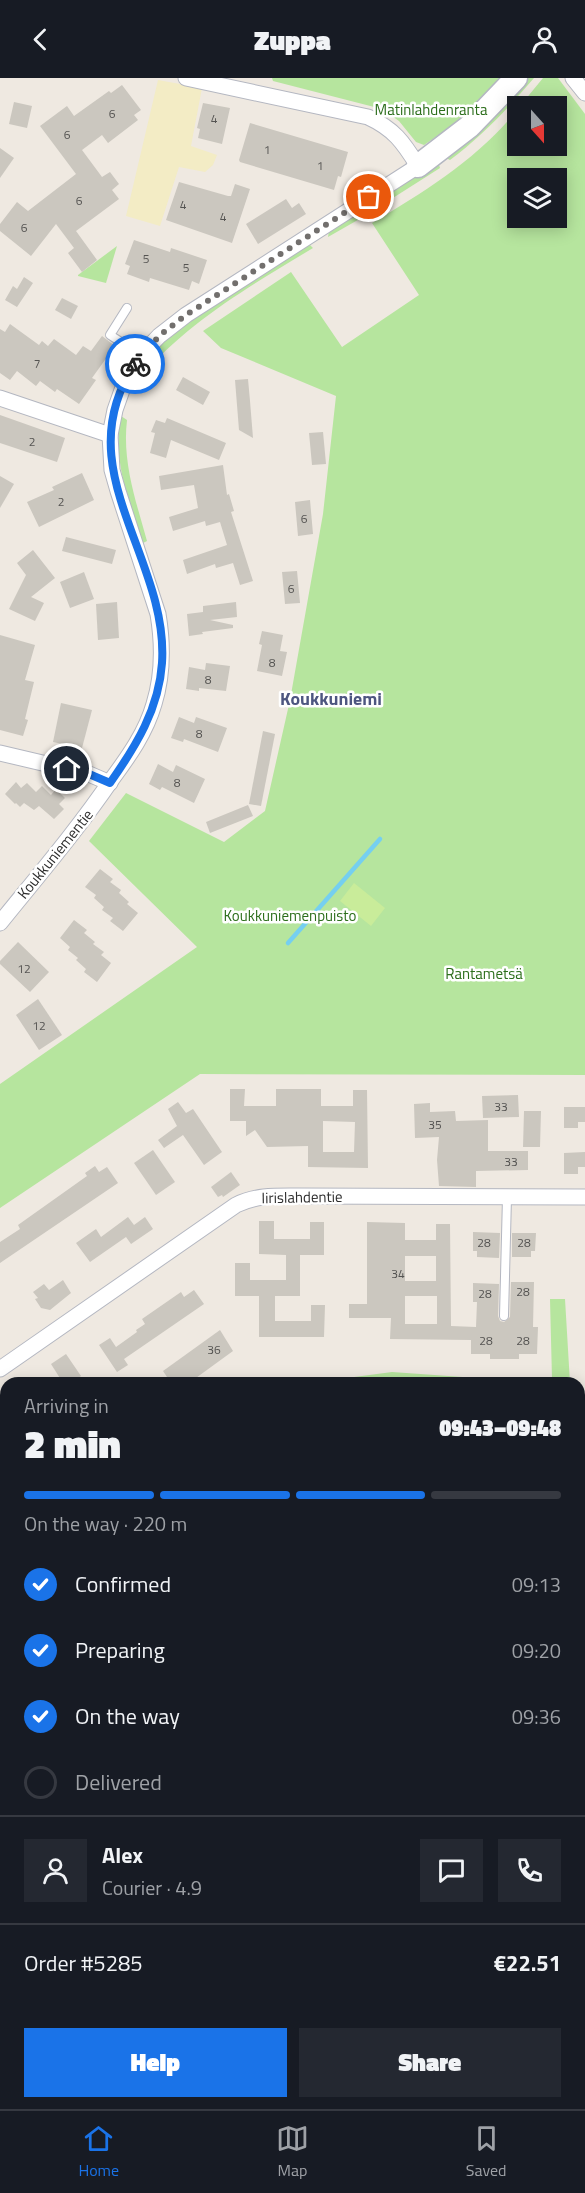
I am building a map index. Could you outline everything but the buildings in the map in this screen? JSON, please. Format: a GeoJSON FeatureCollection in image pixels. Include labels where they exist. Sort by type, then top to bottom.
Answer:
{"type":"FeatureCollection","features":[{"type":"Feature","properties":{"kind":"street"},"geometry":{"type":"LineString","coordinates":[[186,78],[368,117],[385,124],[399,138],[418,166],[470,126],[516,78]]}},
{"type":"Feature","properties":{"kind":"street"},"geometry":{"type":"LineString","coordinates":[[573,78],[585,93]]}},
{"type":"Feature","properties":{"kind":"street","name":"Koukkuniementie"},"geometry":{"type":"LineString","coordinates":[[0,923],[110,783],[144,729],[154,704],[162,663],[158,614],[112,471],[110,435],[120,392],[128,373],[159,336],[208,299],[418,166]]}},
{"type":"Feature","properties":{"kind":"street"},"geometry":{"type":"LineString","coordinates":[[0,398],[110,435]]}},
{"type":"Feature","properties":{"kind":"street"},"geometry":{"type":"LineString","coordinates":[[0,753],[89,774],[110,783]]}},
{"type":"Feature","properties":{"kind":"street","name":"Iirislahdentie"},"geometry":{"type":"LineString","coordinates":[[0,1369],[236,1205],[248,1199],[260,1196],[585,1197]]}},
{"type":"Feature","properties":{"kind":"lane"},"geometry":{"type":"LineString","coordinates":[[127,308],[110,335],[141,355]]}},
{"type":"Feature","properties":{"kind":"lane"},"geometry":{"type":"LineString","coordinates":[[504,1316],[507,1197]]}},
{"type":"Feature","properties":{"kind":"green space","name":"Matinlahdenranta"},"geometry":{"type":"Polygon","coordinates":[[[272,78],[508,78],[486,103],[424,145],[416,142],[399,121],[382,109],[273,81],[272,78]]]}},
{"type":"Feature","properties":{"kind":"green space"},"geometry":{"type":"Polygon","coordinates":[[[526,78],[534,78],[518,96],[508,96],[526,78]]]}},
{"type":"Feature","properties":{"kind":"green space"},"geometry":{"type":"Polygon","coordinates":[[[543,78],[558,78],[585,114],[585,1075],[200,1074],[0,1208],[0,1084],[197,947],[89,841],[126,793],[224,842],[265,811],[290,700],[323,514],[336,396],[221,348],[203,331],[291,272],[342,347],[419,295],[372,223],[450,173],[486,144],[507,121],[507,156],[567,156],[567,96],[528,96],[543,78]]]}},
{"type":"Feature","properties":{"kind":"green space"},"geometry":{"type":"Polygon","coordinates":[[[507,97],[507,107],[494,121],[450,160],[446,158],[507,97]]]}},
{"type":"Feature","properties":{"kind":"green space"},"geometry":{"type":"Polygon","coordinates":[[[438,161],[440,168],[328,237],[329,231],[438,161]]]}},
{"type":"Feature","properties":{"kind":"green space"},"geometry":{"type":"Polygon","coordinates":[[[310,245],[313,248],[200,321],[160,356],[143,375],[141,374],[140,369],[149,357],[181,327],[304,246],[310,245]]]}},
{"type":"Feature","properties":{"kind":"green space"},"geometry":{"type":"Polygon","coordinates":[[[117,246],[106,283],[78,276],[78,275],[117,246]]]}},
{"type":"Feature","properties":{"kind":"green space"},"geometry":{"type":"Polygon","coordinates":[[[121,416],[127,420],[126,451],[147,541],[143,543],[120,465],[121,416]]]}},
{"type":"Feature","properties":{"kind":"green space"},"geometry":{"type":"Polygon","coordinates":[[[354,883],[385,908],[371,926],[340,901],[354,883]]]}},
{"type":"Feature","properties":{"kind":"green space"},"geometry":{"type":"Polygon","coordinates":[[[550,1299],[565,1299],[570,1377],[552,1377],[550,1299]]]}},
{"type":"Feature","properties":{"kind":"green space"},"geometry":{"type":"Polygon","coordinates":[[[392,1372],[463,1377],[354,1377],[392,1372]]]}},
{"type":"Feature","properties":{"kind":"sand"},"geometry":{"type":"Polygon","coordinates":[[[158,80],[202,88],[191,146],[217,155],[213,165],[205,172],[179,167],[160,226],[126,216],[158,80]]]}},
{"type":"Feature","properties":{"kind":"waterway"},"geometry":{"type":"LineString","coordinates":[[288,943],[380,839]]}},
{"type":"Feature","properties":{"kind":"way so far"},"geometry":{"type":"LineString","coordinates":[[135,364],[159,336],[208,299],[369,197]]}},
{"type":"Feature","properties":{"kind":"district","name":"Koukkuniemi"},"geometry":{"type":"Point","coordinates":[331,698]}},
{"type":"Feature","properties":{"kind":"route"},"geometry":{"type":"LineString","coordinates":[[67,769],[89,774],[110,783],[144,729],[154,704],[159,681],[162,645],[158,614],[112,471],[110,435],[115,410],[128,373],[135,364]]}},
{"type":"Feature","properties":{"kind":"park label","name":"Koukkuniemenpuisto"},"geometry":{"type":"Point","coordinates":[290,915]}},
{"type":"Feature","properties":{"kind":"park label","name":"Rantametsä"},"geometry":{"type":"Point","coordinates":[484,973]}}]}
